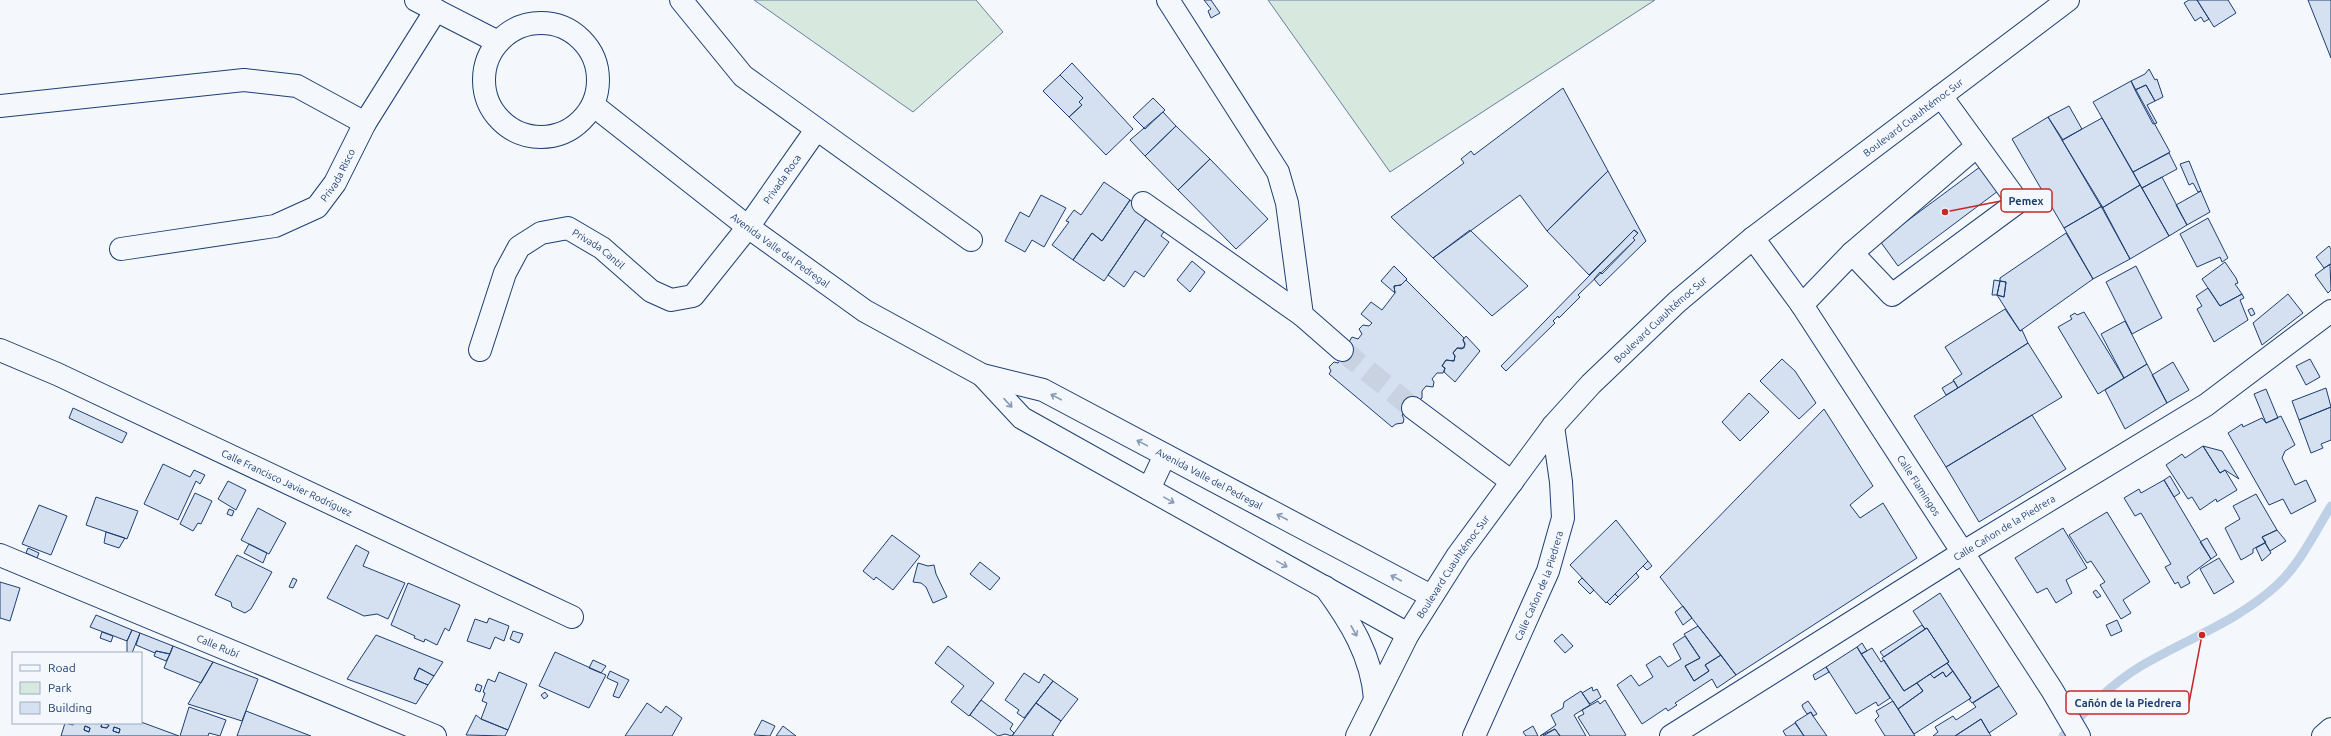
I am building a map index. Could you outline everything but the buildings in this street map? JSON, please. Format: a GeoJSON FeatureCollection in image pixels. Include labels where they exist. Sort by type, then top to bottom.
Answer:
{"type":"FeatureCollection","features":[{"type":"Feature","properties":{"kind":"street"},"geometry":{"type":"LineString","coordinates":[[416,0],[498,42]]}},
{"type":"Feature","properties":{"kind":"street"},"geometry":{"type":"LineString","coordinates":[[681,0],[743,76],[816,130],[971,240]]}},
{"type":"Feature","properties":{"kind":"street"},"geometry":{"type":"LineString","coordinates":[[1168,0],[1278,172],[1287,203],[1302,315]]}},
{"type":"Feature","properties":{"kind":"street","name":"Boulevard Cuauhtémoc Sur"},"geometry":{"type":"LineString","coordinates":[[1357,736],[1408,634],[1458,555],[1553,426],[1633,342],[1677,302],[1753,238],[2068,0]]}},
{"type":"Feature","properties":{"kind":"street","name":"Privada Risco"},"geometry":{"type":"LineString","coordinates":[[121,249],[275,226],[317,207],[336,183],[365,123],[436,10]]}},
{"type":"Feature","properties":{"kind":"street"},"geometry":{"type":"LineString","coordinates":[[536,23],[557,25],[572,32],[584,43],[595,62],[597,89],[593,105],[584,118],[571,129],[556,136],[535,137],[524,135],[510,128],[497,117],[488,104],[484,88],[484,71],[487,61],[498,42],[510,32],[525,25],[536,23]]}},
{"type":"Feature","properties":{"kind":"street"},"geometry":{"type":"LineString","coordinates":[[0,106],[244,80],[298,86],[365,123]]}},
{"type":"Feature","properties":{"kind":"street"},"geometry":{"type":"LineString","coordinates":[[1852,253],[1892,295],[2018,202],[1941,96]]}},
{"type":"Feature","properties":{"kind":"street","name":"Avenida Valle del Pedregal"},"geometry":{"type":"LineString","coordinates":[[593,105],[748,227],[865,311],[982,375],[1043,390],[1431,596]]}},
{"type":"Feature","properties":{"kind":"street","name":"Privada Roca"},"geometry":{"type":"LineString","coordinates":[[748,227],[816,130]]}},
{"type":"Feature","properties":{"kind":"street"},"geometry":{"type":"LineString","coordinates":[[1802,305],[1852,253],[1977,146]]}},
{"type":"Feature","properties":{"kind":"street"},"geometry":{"type":"LineString","coordinates":[[1143,203],[1302,315],[1342,350]]}},
{"type":"Feature","properties":{"kind":"street","name":"Privada Cantil"},"geometry":{"type":"LineString","coordinates":[[480,350],[505,273],[519,247],[542,233],[568,228],[602,248],[651,291],[671,300],[693,296],[748,227]]}},
{"type":"Feature","properties":{"kind":"street","name":"Calle Flamingos"},"geometry":{"type":"LineString","coordinates":[[1753,238],[1802,305],[2052,690],[2079,736]]}},
{"type":"Feature","properties":{"kind":"street","name":"Calle Cañon de la Piedrera"},"geometry":{"type":"LineString","coordinates":[[1672,736],[1962,553],[2103,469],[2206,405],[2331,311]]}},
{"type":"Feature","properties":{"kind":"street","name":"Calle Francisco Javier Rodríguez"},"geometry":{"type":"LineString","coordinates":[[0,350],[57,374],[572,617]]}},
{"type":"Feature","properties":{"kind":"street","name":"Avenida Valle del Pedregal"},"geometry":{"type":"LineString","coordinates":[[982,375],[1022,418],[1408,634]]}},
{"type":"Feature","properties":{"kind":"street"},"geometry":{"type":"LineString","coordinates":[[1413,408],[1512,482]]}},
{"type":"Feature","properties":{"kind":"street","name":"Calle Cañon de la Piedrera"},"geometry":{"type":"LineString","coordinates":[[1474,736],[1548,571],[1563,518],[1561,482],[1553,426]]}},
{"type":"Feature","properties":{"kind":"street"},"geometry":{"type":"LineString","coordinates":[[1149,489],[1165,455]]}},
{"type":"Feature","properties":{"kind":"street","name":"Calle Rubí"},"geometry":{"type":"LineString","coordinates":[[0,555],[435,736]]}},
{"type":"Feature","properties":{"kind":"street"},"geometry":{"type":"LineString","coordinates":[[1325,588],[1340,608],[1360,641],[1370,669],[1375,699]]}},
{"type":"Feature","properties":{"kind":"street"},"geometry":{"type":"LineString","coordinates":[[2323,736],[2331,729]]}},
{"type":"Feature","properties":{"kind":"green space"},"geometry":{"type":"Polygon","coordinates":[[[754,0],[976,0],[1003,32],[913,112],[754,0]]]}},
{"type":"Feature","properties":{"kind":"green space"},"geometry":{"type":"Polygon","coordinates":[[[1268,0],[1655,0],[1390,172],[1268,0]]]}},
{"type":"Feature","properties":{"kind":"waterway"},"geometry":{"type":"LineString","coordinates":[[2063,736],[2099,698],[2130,673],[2158,656],[2228,620],[2262,598],[2285,577],[2300,558],[2331,506]]}},
{"type":"Feature","properties":{"kind":"tunnel"},"geometry":{"type":"LineString","coordinates":[[1342,350],[1413,408]]}},
{"type":"Feature","properties":{"kind":"place","name":"Pemex"},"geometry":{"type":"Point","coordinates":[1945,212]}},
{"type":"Feature","properties":{"kind":"place","name":"Cañón de la Piedrera"},"geometry":{"type":"Point","coordinates":[2202,635]}}]}
